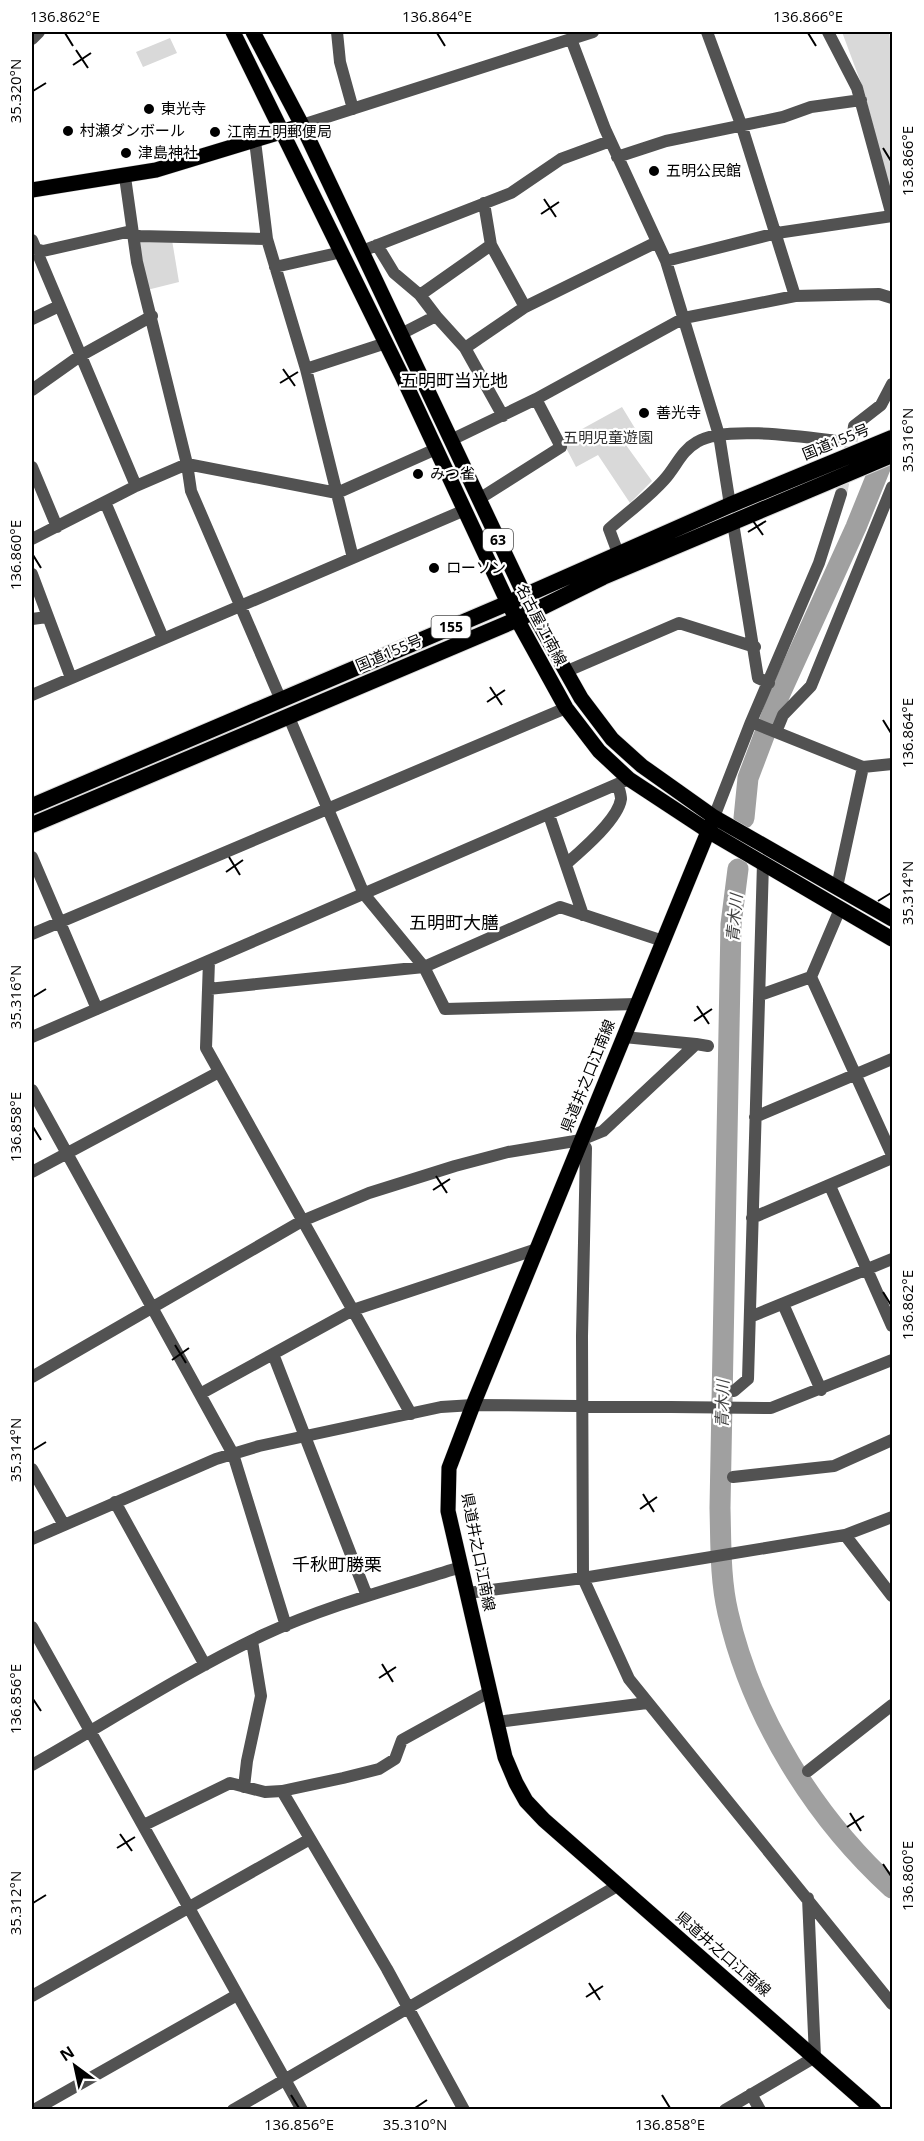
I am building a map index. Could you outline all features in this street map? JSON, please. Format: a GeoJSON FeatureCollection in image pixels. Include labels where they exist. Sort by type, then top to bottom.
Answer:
{"type":"FeatureCollection","features":[{"type":"Feature","properties":{"kind":"highway","name":"国道155号"},"geometry":{"type":"LineString","coordinates":[[32,806],[280,698],[508,603],[730,505],[892,438]]}},
{"type":"Feature","properties":{"kind":"highway","name":"国道155号"},"geometry":{"type":"LineString","coordinates":[[32,825],[516,620],[603,577],[892,455]]}},
{"type":"Feature","properties":{"kind":"main road","name":"名古屋江南線"},"geometry":{"type":"LineString","coordinates":[[233,32],[284,131],[516,620],[566,708],[624,782],[837,887],[892,919]]}},
{"type":"Feature","properties":{"kind":"main road","name":"名古屋江南線"},"geometry":{"type":"LineString","coordinates":[[252,32],[302,125],[532,613],[581,698],[612,739],[711,824],[763,863],[892,939]]}},
{"type":"Feature","properties":{"kind":"main road"},"geometry":{"type":"LineString","coordinates":[[32,189],[125,177],[188,162],[302,125]]}},
{"type":"Feature","properties":{"kind":"main road","name":"県道井之口江南線"},"geometry":{"type":"LineString","coordinates":[[711,824],[473,1405],[450,1468],[447,1493],[448,1511],[506,1757],[526,1802],[617,1886],[874,2109]]}},
{"type":"Feature","properties":{"kind":"street"},"geometry":{"type":"LineString","coordinates":[[32,39],[39,32]]}},
{"type":"Feature","properties":{"kind":"street"},"geometry":{"type":"LineString","coordinates":[[337,32],[340,62],[353,109]]}},
{"type":"Feature","properties":{"kind":"street"},"geometry":{"type":"LineString","coordinates":[[302,125],[561,38],[593,32]]}},
{"type":"Feature","properties":{"kind":"street"},"geometry":{"type":"LineString","coordinates":[[706,32],[742,127],[795,296]]}},
{"type":"Feature","properties":{"kind":"street"},"geometry":{"type":"LineString","coordinates":[[666,261],[777,233],[892,216],[861,100],[828,32]]}},
{"type":"Feature","properties":{"kind":"street"},"geometry":{"type":"LineString","coordinates":[[561,38],[666,261],[718,435],[730,505]]}},
{"type":"Feature","properties":{"kind":"street"},"geometry":{"type":"LineString","coordinates":[[617,156],[666,141],[742,127],[811,107],[861,100]]}},
{"type":"Feature","properties":{"kind":"street"},"geometry":{"type":"LineString","coordinates":[[255,141],[267,238],[306,369],[353,558]]}},
{"type":"Feature","properties":{"kind":"street"},"geometry":{"type":"LineString","coordinates":[[362,251],[511,193],[561,159],[610,141]]}},
{"type":"Feature","properties":{"kind":"street"},"geometry":{"type":"LineString","coordinates":[[125,177],[137,262],[187,464],[191,491],[280,698]]}},
{"type":"Feature","properties":{"kind":"street"},"geometry":{"type":"LineString","coordinates":[[484,203],[491,245],[525,307]]}},
{"type":"Feature","properties":{"kind":"street"},"geometry":{"type":"LineString","coordinates":[[32,245],[43,251],[127,232],[267,238]]}},
{"type":"Feature","properties":{"kind":"street"},"geometry":{"type":"LineString","coordinates":[[465,348],[525,307],[657,242]]}},
{"type":"Feature","properties":{"kind":"street"},"geometry":{"type":"LineString","coordinates":[[32,245],[136,486]]}},
{"type":"Feature","properties":{"kind":"street"},"geometry":{"type":"LineString","coordinates":[[377,245],[394,273],[420,296],[465,348],[503,416]]}},
{"type":"Feature","properties":{"kind":"street"},"geometry":{"type":"LineString","coordinates":[[420,296],[491,245]]}},
{"type":"Feature","properties":{"kind":"street"},"geometry":{"type":"LineString","coordinates":[[275,267],[342,252]]}},
{"type":"Feature","properties":{"kind":"street"},"geometry":{"type":"LineString","coordinates":[[452,440],[536,399],[684,318],[795,296],[868,294],[892,298]]}},
{"type":"Feature","properties":{"kind":"street"},"geometry":{"type":"LineString","coordinates":[[32,319],[59,306]]}},
{"type":"Feature","properties":{"kind":"street"},"geometry":{"type":"LineString","coordinates":[[32,390],[80,356],[152,316]]}},
{"type":"Feature","properties":{"kind":"street"},"geometry":{"type":"LineString","coordinates":[[401,334],[436,316]]}},
{"type":"Feature","properties":{"kind":"street"},"geometry":{"type":"LineString","coordinates":[[306,369],[386,343]]}},
{"type":"Feature","properties":{"kind":"street"},"geometry":{"type":"LineString","coordinates":[[853,434],[855,426],[881,405],[892,384]]}},
{"type":"Feature","properties":{"kind":"street"},"geometry":{"type":"LineString","coordinates":[[479,500],[561,447],[536,399]]}},
{"type":"Feature","properties":{"kind":"street"},"geometry":{"type":"LineString","coordinates":[[618,553],[609,529],[664,480],[685,450],[699,440],[718,435],[794,436],[838,441]]}},
{"type":"Feature","properties":{"kind":"street"},"geometry":{"type":"LineString","coordinates":[[32,539],[136,486],[187,464],[337,493],[436,449]]}},
{"type":"Feature","properties":{"kind":"street"},"geometry":{"type":"LineString","coordinates":[[32,466],[57,526]]}},
{"type":"Feature","properties":{"kind":"street"},"geometry":{"type":"LineString","coordinates":[[775,731],[783,714],[811,686],[892,487]]}},
{"type":"Feature","properties":{"kind":"street"},"geometry":{"type":"LineString","coordinates":[[711,824],[819,563],[841,494]]}},
{"type":"Feature","properties":{"kind":"street"},"geometry":{"type":"LineString","coordinates":[[105,502],[163,638]]}},
{"type":"Feature","properties":{"kind":"street"},"geometry":{"type":"LineString","coordinates":[[32,695],[465,510]]}},
{"type":"Feature","properties":{"kind":"street"},"geometry":{"type":"LineString","coordinates":[[733,523],[755,647],[758,678],[769,683]]}},
{"type":"Feature","properties":{"kind":"street"},"geometry":{"type":"LineString","coordinates":[[32,574],[46,617],[71,678]]}},
{"type":"Feature","properties":{"kind":"street"},"geometry":{"type":"LineString","coordinates":[[32,619],[46,617]]}},
{"type":"Feature","properties":{"kind":"street"},"geometry":{"type":"LineString","coordinates":[[565,672],[679,623],[755,647]]}},
{"type":"Feature","properties":{"kind":"street"},"geometry":{"type":"LineString","coordinates":[[32,934],[566,708]]}},
{"type":"Feature","properties":{"kind":"street"},"geometry":{"type":"LineString","coordinates":[[288,715],[364,894],[424,967],[445,1009],[637,1004]]}},
{"type":"Feature","properties":{"kind":"street"},"geometry":{"type":"LineString","coordinates":[[754,723],[863,767],[892,764]]}},
{"type":"Feature","properties":{"kind":"street"},"geometry":{"type":"LineString","coordinates":[[837,887],[863,767]]}},
{"type":"Feature","properties":{"kind":"street"},"geometry":{"type":"LineString","coordinates":[[32,1037],[624,782]]}},
{"type":"Feature","properties":{"kind":"street"},"geometry":{"type":"LineString","coordinates":[[566,864],[590,844],[607,824],[621,799],[624,782]]}},
{"type":"Feature","properties":{"kind":"street"},"geometry":{"type":"LineString","coordinates":[[549,815],[583,915]]}},
{"type":"Feature","properties":{"kind":"street"},"geometry":{"type":"LineString","coordinates":[[32,857],[97,1009]]}},
{"type":"Feature","properties":{"kind":"street"},"geometry":{"type":"LineString","coordinates":[[734,1390],[748,1379],[763,863]]}},
{"type":"Feature","properties":{"kind":"street"},"geometry":{"type":"LineString","coordinates":[[208,989],[424,967],[560,907],[663,941]]}},
{"type":"Feature","properties":{"kind":"street"},"geometry":{"type":"LineString","coordinates":[[760,995],[811,976],[840,909]]}},
{"type":"Feature","properties":{"kind":"street"},"geometry":{"type":"LineString","coordinates":[[209,961],[206,1048],[411,1414]]}},
{"type":"Feature","properties":{"kind":"street"},"geometry":{"type":"LineString","coordinates":[[752,1218],[830,1186],[892,1157],[811,976]]}},
{"type":"Feature","properties":{"kind":"street"},"geometry":{"type":"LineString","coordinates":[[32,1377],[302,1221],[369,1193],[454,1166],[508,1152],[581,1140],[603,1131],[702,1045],[624,1036]]}},
{"type":"Feature","properties":{"kind":"street"},"geometry":{"type":"LineString","coordinates":[[755,1117],[892,1059]]}},
{"type":"Feature","properties":{"kind":"street"},"geometry":{"type":"LineString","coordinates":[[32,1172],[219,1072]]}},
{"type":"Feature","properties":{"kind":"street"},"geometry":{"type":"LineString","coordinates":[[34,1099],[68,1154],[233,1454],[286,1626]]}},
{"type":"Feature","properties":{"kind":"street"},"geometry":{"type":"LineString","coordinates":[[581,1140],[586,1148],[582,1336],[583,1578],[629,1679],[892,2004]]}},
{"type":"Feature","properties":{"kind":"street"},"geometry":{"type":"LineString","coordinates":[[830,1186],[892,1326]]}},
{"type":"Feature","properties":{"kind":"street"},"geometry":{"type":"LineString","coordinates":[[200,1394],[352,1310],[537,1249]]}},
{"type":"Feature","properties":{"kind":"street"},"geometry":{"type":"LineString","coordinates":[[750,1317],[868,1271],[892,1259]]}},
{"type":"Feature","properties":{"kind":"street"},"geometry":{"type":"LineString","coordinates":[[783,1304],[821,1390]]}},
{"type":"Feature","properties":{"kind":"street"},"geometry":{"type":"LineString","coordinates":[[273,1354],[367,1596]]}},
{"type":"Feature","properties":{"kind":"street"},"geometry":{"type":"LineString","coordinates":[[32,1539],[233,1454],[441,1407],[473,1405],[739,1410],[771,1408],[892,1360]]}},
{"type":"Feature","properties":{"kind":"street"},"geometry":{"type":"LineString","coordinates":[[733,1477],[834,1466],[892,1440]]}},
{"type":"Feature","properties":{"kind":"street"},"geometry":{"type":"LineString","coordinates":[[32,1469],[64,1525]]}},
{"type":"Feature","properties":{"kind":"street"},"geometry":{"type":"LineString","coordinates":[[115,1502],[205,1665]]}},
{"type":"Feature","properties":{"kind":"street"},"geometry":{"type":"LineString","coordinates":[[468,1593],[583,1578],[712,1555],[845,1535],[892,1517]]}},
{"type":"Feature","properties":{"kind":"street"},"geometry":{"type":"LineString","coordinates":[[845,1535],[892,1596]]}},
{"type":"Feature","properties":{"kind":"street"},"geometry":{"type":"LineString","coordinates":[[33,1761],[252,1641],[367,1596],[461,1567]]}},
{"type":"Feature","properties":{"kind":"street"},"geometry":{"type":"LineString","coordinates":[[32,1627],[302,2109]]}},
{"type":"Feature","properties":{"kind":"street"},"geometry":{"type":"LineString","coordinates":[[244,1787],[247,1761],[261,1696],[252,1641]]}},
{"type":"Feature","properties":{"kind":"street"},"geometry":{"type":"LineString","coordinates":[[144,1826],[230,1783],[265,1792],[282,1791],[379,1768],[395,1759],[402,1740],[489,1692]]}},
{"type":"Feature","properties":{"kind":"street"},"geometry":{"type":"LineString","coordinates":[[497,1722],[647,1703]]}},
{"type":"Feature","properties":{"kind":"street"},"geometry":{"type":"LineString","coordinates":[[808,1771],[892,1705]]}},
{"type":"Feature","properties":{"kind":"street"},"geometry":{"type":"LineString","coordinates":[[282,1791],[409,2009],[464,2109]]}},
{"type":"Feature","properties":{"kind":"street"},"geometry":{"type":"LineString","coordinates":[[32,1996],[310,1839]]}},
{"type":"Feature","properties":{"kind":"street"},"geometry":{"type":"LineString","coordinates":[[233,2109],[409,2009],[617,1886]]}},
{"type":"Feature","properties":{"kind":"street"},"geometry":{"type":"LineString","coordinates":[[725,2109],[814,2056],[808,1898]]}},
{"type":"Feature","properties":{"kind":"street"},"geometry":{"type":"LineString","coordinates":[[34,2109],[237,1995]]}},
{"type":"Feature","properties":{"kind":"street"},"geometry":{"type":"LineString","coordinates":[[751,2094],[760,2109]]}},
{"type":"Feature","properties":{"kind":"green space"},"geometry":{"type":"Polygon","coordinates":[[[842,32],[889,32],[892,53],[892,200],[864,91],[842,32]]]}},
{"type":"Feature","properties":{"kind":"green space"},"geometry":{"type":"Polygon","coordinates":[[[170,38],[177,53],[143,67],[136,52],[170,38]]]}},
{"type":"Feature","properties":{"kind":"green space"},"geometry":{"type":"Polygon","coordinates":[[[140,239],[172,240],[179,282],[147,290],[140,264],[140,239]]]}},
{"type":"Feature","properties":{"kind":"green space","name":"五明児童遊園"},"geometry":{"type":"Polygon","coordinates":[[[622,407],[636,430],[629,434],[633,442],[626,445],[652,481],[630,503],[598,455],[576,467],[562,440],[622,407]]]}},
{"type":"Feature","properties":{"kind":"waterway","name":"青木川"},"geometry":{"type":"LineString","coordinates":[[744,818],[748,778],[779,696],[856,527],[890,443]]}},
{"type":"Feature","properties":{"kind":"waterway","name":"青木川"},"geometry":{"type":"LineString","coordinates":[[738,869],[731,924],[720,1508],[721,1561],[725,1600],[739,1652],[753,1690],[790,1763],[837,1830],[892,1888]]}},
{"type":"Feature","properties":{"kind":"tunnel"},"geometry":{"type":"LineString","coordinates":[[841,494],[853,434]]}},
{"type":"Feature","properties":{"kind":"place","name":"東光寺"},"geometry":{"type":"Point","coordinates":[149,109]}},
{"type":"Feature","properties":{"kind":"place","name":"村瀬ダンボール"},"geometry":{"type":"Point","coordinates":[68,131]}},
{"type":"Feature","properties":{"kind":"place","name":"江南五明郵便局"},"geometry":{"type":"Point","coordinates":[215,132]}},
{"type":"Feature","properties":{"kind":"place","name":"津島神社"},"geometry":{"type":"Point","coordinates":[126,153]}},
{"type":"Feature","properties":{"kind":"place","name":"五明公民館"},"geometry":{"type":"Point","coordinates":[654,171]}},
{"type":"Feature","properties":{"kind":"place","name":"善光寺"},"geometry":{"type":"Point","coordinates":[644,413]}},
{"type":"Feature","properties":{"kind":"place","name":"みつ雀"},"geometry":{"type":"Point","coordinates":[418,474]}},
{"type":"Feature","properties":{"kind":"place","name":"ローソン"},"geometry":{"type":"Point","coordinates":[434,568]}},
{"type":"Feature","properties":{"kind":"district","name":"五明町当光地"},"geometry":{"type":"Point","coordinates":[454,381]}},
{"type":"Feature","properties":{"kind":"district","name":"五明町大膳"},"geometry":{"type":"Point","coordinates":[454,923]}},
{"type":"Feature","properties":{"kind":"district","name":"千秋町勝栗"},"geometry":{"type":"Point","coordinates":[337,1565]}}]}
